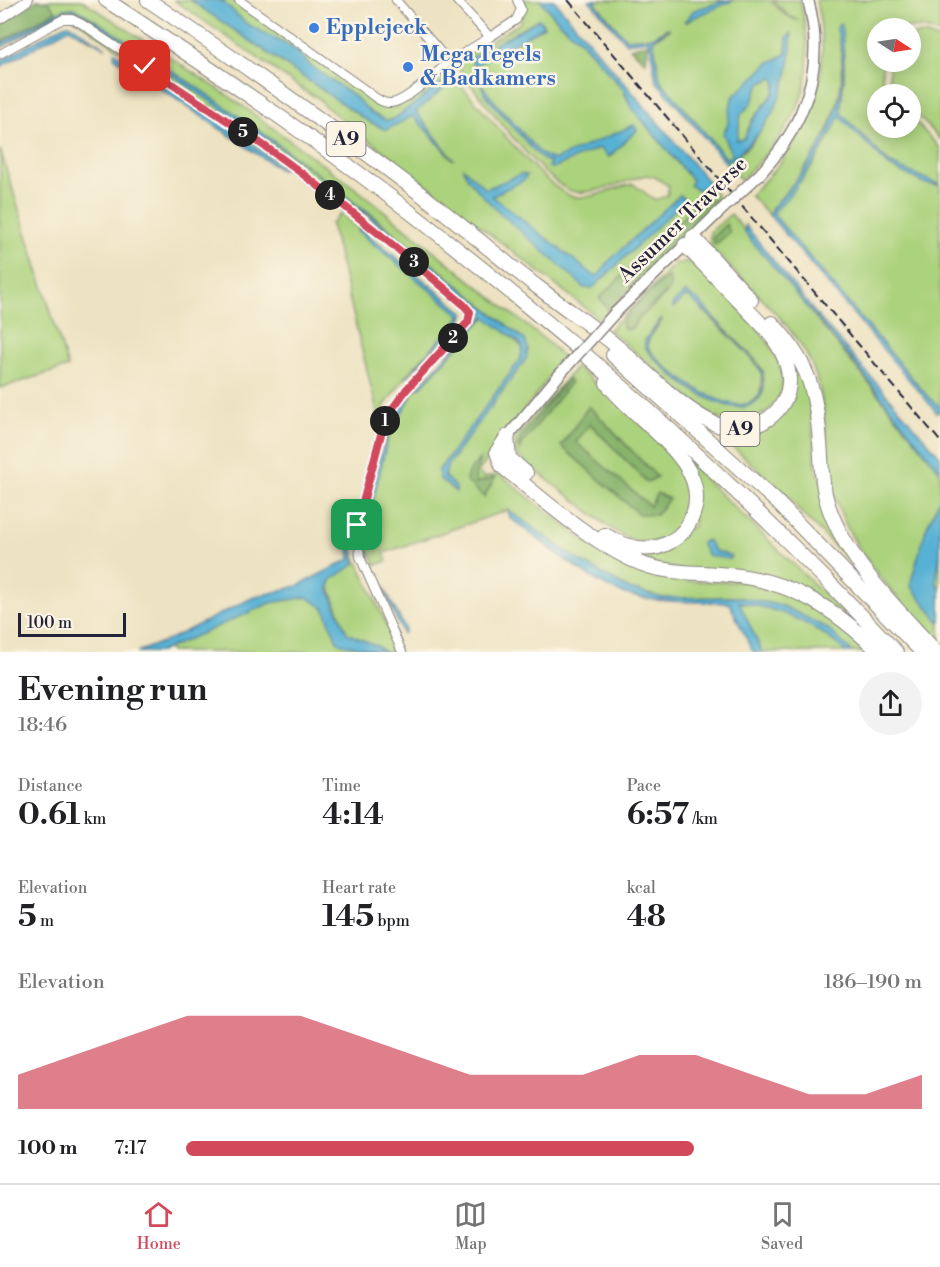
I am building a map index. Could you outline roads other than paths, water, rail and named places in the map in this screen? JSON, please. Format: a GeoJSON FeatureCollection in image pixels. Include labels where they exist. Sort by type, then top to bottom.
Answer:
{"type":"FeatureCollection","features":[{"type":"Feature","properties":{"kind":"highway","name":"A9"},"geometry":{"type":"LineString","coordinates":[[106,0],[261,104],[407,210],[590,360],[762,516],[896,652]]}},
{"type":"Feature","properties":{"kind":"highway","name":"A9"},"geometry":{"type":"LineString","coordinates":[[148,0],[272,84],[424,196],[538,287],[609,339],[699,415],[724,427],[738,430],[753,427],[768,420],[779,408],[789,382],[788,368],[771,335],[689,241]]}},
{"type":"Feature","properties":{"kind":"highway"},"geometry":{"type":"LineString","coordinates":[[689,241],[789,342],[808,372],[815,399],[821,477],[833,517],[858,560],[936,652]]}},
{"type":"Feature","properties":{"kind":"highway","name":"A9"},"geometry":{"type":"LineString","coordinates":[[538,287],[776,501],[922,652]]}},
{"type":"Feature","properties":{"kind":"highway","name":"A9"},"geometry":{"type":"LineString","coordinates":[[508,436],[507,454],[514,464],[619,543],[651,549],[666,544],[680,535],[695,510],[697,492],[690,473],[676,453],[613,392],[590,360]]}},
{"type":"Feature","properties":{"kind":"highway"},"geometry":{"type":"LineString","coordinates":[[508,436],[497,452],[502,466],[618,554],[664,570],[756,578],[784,586],[806,595],[845,619],[879,652]]}},
{"type":"Feature","properties":{"kind":"main road","name":"Assumer Traverse"},"geometry":{"type":"LineString","coordinates":[[508,436],[614,314],[760,174],[784,147],[806,104],[815,62],[808,0]]}},
{"type":"Feature","properties":{"kind":"street"},"geometry":{"type":"LineString","coordinates":[[0,20],[28,0]]}},
{"type":"Feature","properties":{"kind":"street"},"geometry":{"type":"LineString","coordinates":[[239,0],[385,102],[393,104],[406,97],[449,62],[516,20],[521,9],[517,0]]}},
{"type":"Feature","properties":{"kind":"street"},"geometry":{"type":"LineString","coordinates":[[396,0],[449,62]]}},
{"type":"Feature","properties":{"kind":"street"},"geometry":{"type":"LineString","coordinates":[[456,0],[490,37]]}},
{"type":"Feature","properties":{"kind":"street"},"geometry":{"type":"LineString","coordinates":[[0,54],[63,19],[72,19],[270,150],[382,235],[470,312],[468,322],[406,390],[385,419],[357,525],[360,557],[402,652]]}},
{"type":"Feature","properties":{"kind":"water"},"geometry":{"type":"Polygon","coordinates":[[[190,0],[221,0],[247,24],[295,49],[311,66],[355,97],[371,113],[387,121],[394,119],[445,80],[448,84],[416,112],[454,160],[413,116],[386,130],[368,121],[190,0]]]}},
{"type":"Feature","properties":{"kind":"water"},"geometry":{"type":"Polygon","coordinates":[[[540,0],[554,0],[711,185],[696,190],[690,185],[692,180],[631,107],[623,89],[583,43],[559,22],[540,0]]]}},
{"type":"Feature","properties":{"kind":"water"},"geometry":{"type":"Polygon","coordinates":[[[589,0],[597,0],[596,4],[626,39],[653,37],[670,28],[653,40],[660,80],[727,159],[732,154],[723,133],[727,127],[732,98],[769,63],[786,54],[787,38],[791,33],[789,67],[771,116],[749,143],[726,163],[656,81],[649,40],[626,43],[589,0]],[[773,77],[760,84],[751,104],[741,114],[737,140],[744,139],[752,121],[774,93],[776,83],[773,77]]]}},
{"type":"Feature","properties":{"kind":"water"},"geometry":{"type":"Polygon","coordinates":[[[734,0],[684,22],[694,10],[734,0]]]}},
{"type":"Feature","properties":{"kind":"water"},"geometry":{"type":"Polygon","coordinates":[[[73,8],[209,95],[311,170],[85,16],[69,9],[0,48],[0,44],[64,9],[73,8]]]}},
{"type":"Feature","properties":{"kind":"water"},"geometry":{"type":"Polygon","coordinates":[[[539,19],[544,26],[476,65],[481,83],[541,154],[554,160],[634,125],[637,130],[609,157],[599,148],[553,168],[548,167],[550,162],[542,159],[534,151],[485,95],[471,58],[539,19]]]}},
{"type":"Feature","properties":{"kind":"water"},"geometry":{"type":"Polygon","coordinates":[[[66,24],[70,24],[106,48],[69,28],[0,67],[0,61],[66,24]]]}},
{"type":"Feature","properties":{"kind":"water"},"geometry":{"type":"Polygon","coordinates":[[[841,24],[844,68],[840,112],[889,163],[940,185],[926,184],[889,166],[839,116],[811,167],[774,212],[928,397],[940,407],[940,412],[937,413],[770,216],[771,210],[804,170],[830,128],[838,105],[842,81],[842,56],[837,29],[841,24]]]}},
{"type":"Feature","properties":{"kind":"water"},"geometry":{"type":"Polygon","coordinates":[[[115,52],[265,154],[283,169],[279,169],[114,57],[115,52]]]}},
{"type":"Feature","properties":{"kind":"water"},"geometry":{"type":"Polygon","coordinates":[[[463,168],[486,189],[521,174],[527,175],[524,180],[492,196],[595,276],[599,275],[609,261],[680,195],[685,200],[597,284],[592,288],[584,288],[497,210],[468,179],[463,168]]]}},
{"type":"Feature","properties":{"kind":"water"},"geometry":{"type":"Polygon","coordinates":[[[315,173],[525,340],[528,349],[526,359],[447,466],[445,477],[456,487],[456,492],[440,479],[439,470],[520,360],[523,348],[520,343],[485,317],[421,387],[415,390],[484,315],[483,312],[315,173]]]}},
{"type":"Feature","properties":{"kind":"water"},"geometry":{"type":"Polygon","coordinates":[[[745,225],[817,315],[940,456],[940,471],[856,365],[745,233],[745,225]]]}},
{"type":"Feature","properties":{"kind":"water"},"geometry":{"type":"Polygon","coordinates":[[[360,228],[464,313],[460,323],[405,379],[461,316],[358,231],[360,228]]]}},
{"type":"Feature","properties":{"kind":"water"},"geometry":{"type":"Polygon","coordinates":[[[686,292],[699,301],[730,335],[689,297],[686,296],[673,308],[673,303],[686,292]]]}},
{"type":"Feature","properties":{"kind":"water"},"geometry":{"type":"Polygon","coordinates":[[[662,318],[648,340],[647,346],[667,368],[702,392],[721,401],[738,405],[752,402],[761,392],[763,384],[763,392],[753,404],[738,407],[721,404],[684,384],[667,370],[645,347],[645,340],[662,318]]]}},
{"type":"Feature","properties":{"kind":"water"},"geometry":{"type":"Polygon","coordinates":[[[412,395],[388,437],[367,527],[369,558],[363,536],[372,482],[394,420],[403,404],[412,395]]]}},
{"type":"Feature","properties":{"kind":"water"},"geometry":{"type":"Polygon","coordinates":[[[940,498],[940,554],[936,582],[940,589],[940,623],[910,585],[926,529],[940,498]]]}},
{"type":"Feature","properties":{"kind":"water"},"geometry":{"type":"Polygon","coordinates":[[[508,510],[580,561],[629,589],[663,598],[738,597],[783,606],[827,628],[852,652],[846,652],[822,633],[783,613],[739,602],[762,652],[753,652],[729,603],[654,600],[615,590],[584,573],[551,549],[510,518],[508,510]]]}},
{"type":"Feature","properties":{"kind":"water"},"geometry":{"type":"Polygon","coordinates":[[[347,528],[350,528],[355,564],[330,581],[329,590],[347,633],[377,646],[384,652],[341,644],[337,641],[324,608],[307,597],[270,603],[160,652],[137,652],[170,639],[252,598],[297,586],[350,559],[347,528]]]}},
{"type":"Feature","properties":{"kind":"water"},"geometry":{"type":"Polygon","coordinates":[[[707,540],[715,551],[731,556],[730,559],[708,556],[701,543],[707,540]]]}},
{"type":"Feature","properties":{"kind":"water"},"geometry":{"type":"Polygon","coordinates":[[[376,572],[405,628],[403,634],[376,572]]]}},
{"type":"Feature","properties":{"kind":"railway"},"geometry":{"type":"LineString","coordinates":[[568,0],[940,441]]}},
{"type":"Feature","properties":{"kind":"place","name":"Epplejeck"},"geometry":{"type":"Point","coordinates":[314,28]}},
{"type":"Feature","properties":{"kind":"place","name":"Mega Tegels & Badkamers"},"geometry":{"type":"Point","coordinates":[408,67]}}]}
